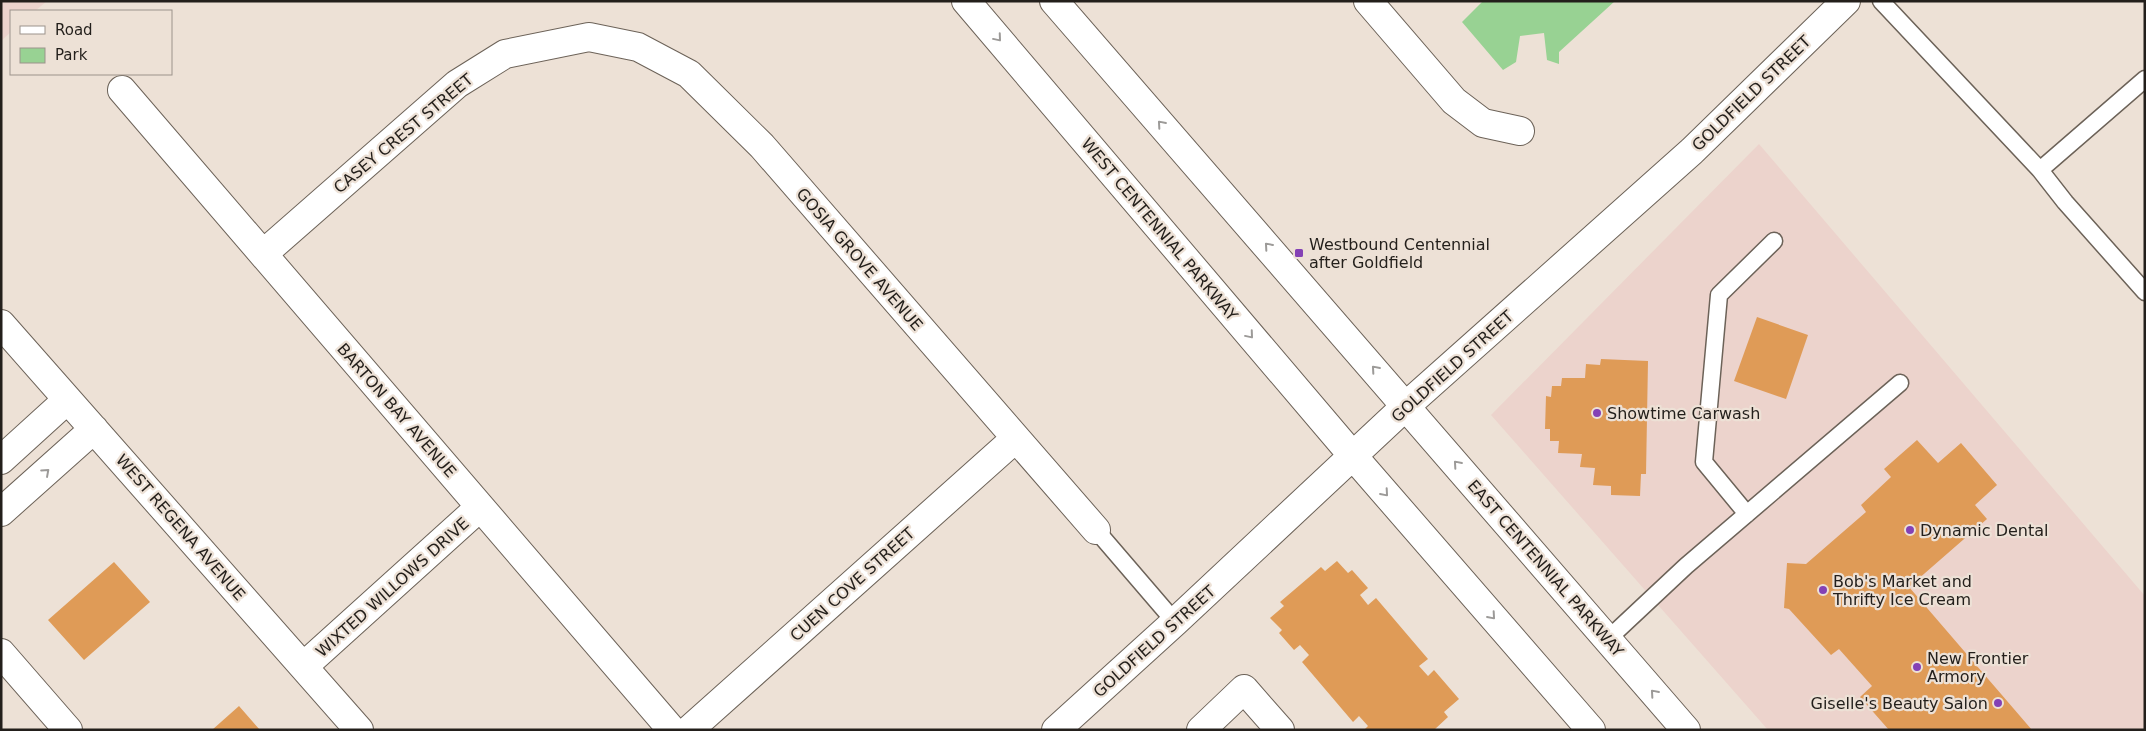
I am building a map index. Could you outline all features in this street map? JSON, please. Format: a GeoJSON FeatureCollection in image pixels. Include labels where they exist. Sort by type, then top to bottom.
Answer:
{"type":"FeatureCollection","features":[{"type":"Feature","properties":{"kind":"street","name":"WEST CENTENNIAL PARKWAY"},"geometry":{"type":"LineString","coordinates":[[966,1],[1353,456]]}},
{"type":"Feature","properties":{"kind":"street"},"geometry":{"type":"LineString","coordinates":[[1054,1],[1407,405]]}},
{"type":"Feature","properties":{"kind":"street"},"geometry":{"type":"LineString","coordinates":[[1368,1],[1454,101],[1482,123],[1520,131]]}},
{"type":"Feature","properties":{"kind":"street","name":"GOLDFIELD STREET"},"geometry":{"type":"LineString","coordinates":[[1056,730],[1176,622],[1407,405],[1692,151],[1846,1]]}},
{"type":"Feature","properties":{"kind":"street","name":"CASEY CREST STREET"},"geometry":{"type":"LineString","coordinates":[[263,254],[457,84],[505,54],[589,37]]}},
{"type":"Feature","properties":{"kind":"street","name":"GOSIA GROVE AVENUE"},"geometry":{"type":"LineString","coordinates":[[589,37],[638,47],[689,74],[762,146],[1096,530]]}},
{"type":"Feature","properties":{"kind":"street","name":"BARTON BAY AVENUE"},"geometry":{"type":"LineString","coordinates":[[122,90],[672,730]]}},
{"type":"Feature","properties":{"kind":"street","name":"WEST REGENA AVENUE"},"geometry":{"type":"LineString","coordinates":[[1,324],[360,730]]}},
{"type":"Feature","properties":{"kind":"street"},"geometry":{"type":"LineString","coordinates":[[1,460],[67,400]]}},
{"type":"Feature","properties":{"kind":"street","name":"EAST CENTENNIAL PARKWAY"},"geometry":{"type":"LineString","coordinates":[[1407,405],[1686,730]]}},
{"type":"Feature","properties":{"kind":"street"},"geometry":{"type":"LineString","coordinates":[[4,504],[94,429]]}},
{"type":"Feature","properties":{"kind":"street","name":"CUEN COVE STREET"},"geometry":{"type":"LineString","coordinates":[[689,730],[1016,438]]}},
{"type":"Feature","properties":{"kind":"street"},"geometry":{"type":"LineString","coordinates":[[1353,456],[1591,730]]}},
{"type":"Feature","properties":{"kind":"street","name":"WIXTED WILLOWS DRIVE"},"geometry":{"type":"LineString","coordinates":[[304,666],[480,507]]}},
{"type":"Feature","properties":{"kind":"street"},"geometry":{"type":"LineString","coordinates":[[1,653],[68,730]]}},
{"type":"Feature","properties":{"kind":"street"},"geometry":{"type":"LineString","coordinates":[[1201,730],[1244,689],[1280,730]]}},
{"type":"Feature","properties":{"kind":"lane"},"geometry":{"type":"LineString","coordinates":[[1881,1],[2040,170],[2065,202],[2145,292]]}},
{"type":"Feature","properties":{"kind":"lane"},"geometry":{"type":"LineString","coordinates":[[2040,170],[2145,79]]}},
{"type":"Feature","properties":{"kind":"lane"},"geometry":{"type":"LineString","coordinates":[[1747,514],[1704,462],[1719,295],[1774,241]]}},
{"type":"Feature","properties":{"kind":"lane"},"geometry":{"type":"LineString","coordinates":[[1608,639],[1686,566],[1900,383]]}},
{"type":"Feature","properties":{"kind":"lane"},"geometry":{"type":"LineString","coordinates":[[1096,530],[1176,622]]}},
{"type":"Feature","properties":{"kind":"shaded area"},"geometry":{"type":"Polygon","coordinates":[[[1,1],[47,1],[36,10],[10,10],[10,33],[1,41],[1,1]]]}},
{"type":"Feature","properties":{"kind":"shaded area"},"geometry":{"type":"Polygon","coordinates":[[[1759,144],[2145,596],[2145,730],[1768,730],[1491,415],[1759,144]]]}},
{"type":"Feature","properties":{"kind":"green space"},"geometry":{"type":"Polygon","coordinates":[[[1483,1],[1615,1],[1559,52],[1559,64],[1547,60],[1544,33],[1520,36],[1516,62],[1503,70],[1462,22],[1483,1]]]}},
{"type":"Feature","properties":{"kind":"building"},"geometry":{"type":"Polygon","coordinates":[[[1757,317],[1808,335],[1786,399],[1734,381],[1757,317]]]}},
{"type":"Feature","properties":{"kind":"building","name":"Showtime Carwash"},"geometry":{"type":"Polygon","coordinates":[[[1601,359],[1648,361],[1646,474],[1641,474],[1640,496],[1611,495],[1611,486],[1593,485],[1595,468],[1580,467],[1582,454],[1558,453],[1559,441],[1550,441],[1550,429],[1545,429],[1546,396],[1551,397],[1552,386],[1561,386],[1562,378],[1585,378],[1586,364],[1600,365],[1601,359]]]}},
{"type":"Feature","properties":{"kind":"building"},"geometry":{"type":"Polygon","coordinates":[[[1917,440],[1938,463],[1961,443],[1997,485],[1975,505],[1987,519],[1909,587],[2032,730],[1889,730],[1860,697],[1872,686],[1839,649],[1831,655],[1789,609],[1784,608],[1787,563],[1806,564],[1866,512],[1861,505],[1891,477],[1884,469],[1917,440]]]}},
{"type":"Feature","properties":{"kind":"building"},"geometry":{"type":"Polygon","coordinates":[[[1337,561],[1348,573],[1352,570],[1368,588],[1360,595],[1368,605],[1376,598],[1428,659],[1419,666],[1428,676],[1434,670],[1459,699],[1444,712],[1448,717],[1434,730],[1364,730],[1368,726],[1359,716],[1353,722],[1302,662],[1309,655],[1300,645],[1294,650],[1279,633],[1282,630],[1270,618],[1284,606],[1280,602],[1321,567],[1325,571],[1337,561]]]}},
{"type":"Feature","properties":{"kind":"building"},"geometry":{"type":"Polygon","coordinates":[[[114,562],[150,602],[84,660],[48,620],[114,562]]]}},
{"type":"Feature","properties":{"kind":"building"},"geometry":{"type":"Polygon","coordinates":[[[239,706],[260,730],[212,730],[239,706]]]}},
{"type":"Feature","properties":{"kind":"place","name":"Westbound Centennial after Goldfield"},"geometry":{"type":"Point","coordinates":[1299,253]}},
{"type":"Feature","properties":{"kind":"place","name":"Showtime Carwash"},"geometry":{"type":"Point","coordinates":[1597,413]}},
{"type":"Feature","properties":{"kind":"place","name":"Dynamic Dental"},"geometry":{"type":"Point","coordinates":[1910,530]}},
{"type":"Feature","properties":{"kind":"place","name":"Bob's Market and Thrifty Ice Cream"},"geometry":{"type":"Point","coordinates":[1823,590]}},
{"type":"Feature","properties":{"kind":"place","name":"New Frontier Armory"},"geometry":{"type":"Point","coordinates":[1917,667]}},
{"type":"Feature","properties":{"kind":"place","name":"Giselle's Beauty Salon"},"geometry":{"type":"Point","coordinates":[1998,703]}}]}
